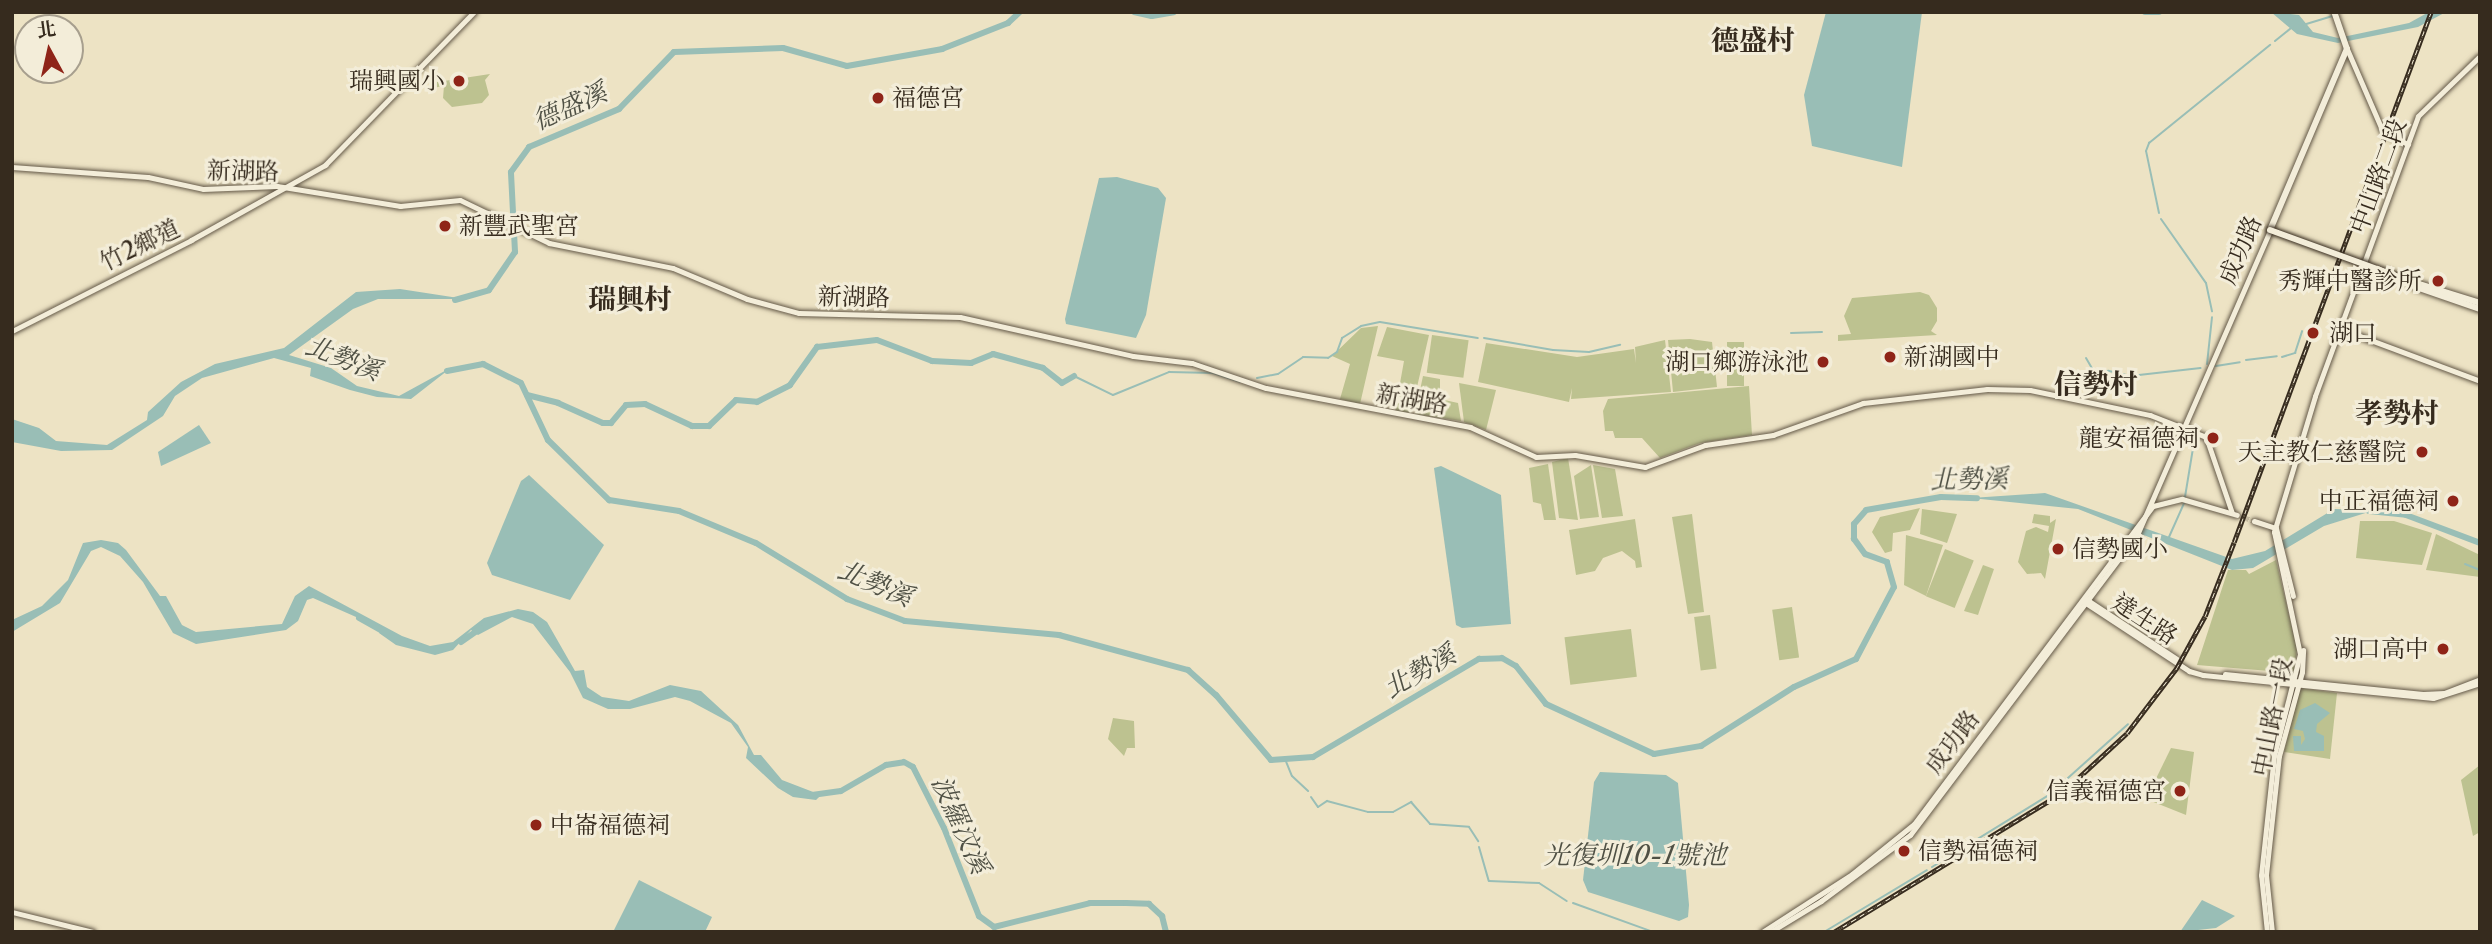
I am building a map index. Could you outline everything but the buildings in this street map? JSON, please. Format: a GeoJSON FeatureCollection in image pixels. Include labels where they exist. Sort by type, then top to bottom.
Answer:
{"type":"FeatureCollection","features":[{"type":"Feature","properties":{"kind":"main road"},"geometry":{"type":"LineString","coordinates":[[2334,12],[2347,49]]}},
{"type":"Feature","properties":{"kind":"main road","name":"成功路"},"geometry":{"type":"LineString","coordinates":[[2270,230],[2347,49]]}},
{"type":"Feature","properties":{"kind":"main road"},"geometry":{"type":"LineString","coordinates":[[2270,230],[2413,282],[2480,303]]}},
{"type":"Feature","properties":{"kind":"main road"},"geometry":{"type":"LineString","coordinates":[[2413,282],[2416,287],[2480,309]]}},
{"type":"Feature","properties":{"kind":"street","name":"竹2鄉道"},"geometry":{"type":"LineString","coordinates":[[12,331],[191,240],[325,165],[474,12]]}},
{"type":"Feature","properties":{"kind":"street"},"geometry":{"type":"LineString","coordinates":[[2347,49],[2383,132],[2408,144]]}},
{"type":"Feature","properties":{"kind":"street","name":"中山路二段"},"geometry":{"type":"LineString","coordinates":[[2276,538],[2276,528],[2309,416],[2408,144],[2422,111],[2480,56]]}},
{"type":"Feature","properties":{"kind":"street","name":"新湖路"},"geometry":{"type":"LineString","coordinates":[[12,167],[148,177],[203,189],[282,188],[400,206],[445,199],[473,204],[528,233],[563,247],[673,268],[747,299],[799,313],[960,317],[1133,356],[1202,365],[1266,388],[1470,427],[1536,457],[1575,455],[1645,467],[1705,445],[1773,435],[1863,403],[2002,388],[2150,415],[2186,428],[2212,443],[2234,514],[2182,499],[2153,506]]}},
{"type":"Feature","properties":{"kind":"street","name":"成功路"},"geometry":{"type":"LineString","coordinates":[[1770,932],[1840,887],[1910,835],[2135,534],[2153,506],[2270,230]]}},
{"type":"Feature","properties":{"kind":"street"},"geometry":{"type":"LineString","coordinates":[[2341,329],[2480,381]]}},
{"type":"Feature","properties":{"kind":"street"},"geometry":{"type":"LineString","coordinates":[[2254,521],[2276,528]]}},
{"type":"Feature","properties":{"kind":"street","name":"中山路一段"},"geometry":{"type":"LineString","coordinates":[[2269,932],[2261,875],[2274,756],[2304,655],[2301,632],[2276,538]]}},
{"type":"Feature","properties":{"kind":"street","name":"成功路"},"geometry":{"type":"LineString","coordinates":[[1762,932],[1852,874],[1914,824],[2086,600]]}},
{"type":"Feature","properties":{"kind":"street","name":"達生路"},"geometry":{"type":"LineString","coordinates":[[2086,600],[2196,674],[2440,698],[2480,681]]}},
{"type":"Feature","properties":{"kind":"street"},"geometry":{"type":"LineString","coordinates":[[12,912],[93,932]]}},
{"type":"Feature","properties":{"kind":"green space"},"geometry":{"type":"Polygon","coordinates":[[[490,74],[485,80],[489,95],[482,103],[452,107],[443,98],[444,86],[432,88],[431,83],[490,74]]]}},
{"type":"Feature","properties":{"kind":"green space"},"geometry":{"type":"Polygon","coordinates":[[[1920,292],[1929,295],[1937,308],[1937,321],[1931,331],[1937,335],[1838,341],[1838,335],[1851,334],[1844,316],[1852,298],[1920,292]]]}},
{"type":"Feature","properties":{"kind":"green space"},"geometry":{"type":"Polygon","coordinates":[[[1378,326],[1360,404],[1340,399],[1350,364],[1332,356],[1361,328],[1378,326]]]}},
{"type":"Feature","properties":{"kind":"green space"},"geometry":{"type":"Polygon","coordinates":[[[1387,327],[1429,335],[1411,413],[1395,411],[1404,361],[1377,356],[1387,327]]]}},
{"type":"Feature","properties":{"kind":"green space"},"geometry":{"type":"Polygon","coordinates":[[[1432,335],[1469,340],[1463,378],[1427,373],[1432,335]]]}},
{"type":"Feature","properties":{"kind":"green space"},"geometry":{"type":"Polygon","coordinates":[[[1665,340],[1671,392],[1571,399],[1572,388],[1569,402],[1478,382],[1486,343],[1577,357],[1634,349],[1636,363],[1635,347],[1665,340]]]}},
{"type":"Feature","properties":{"kind":"green space"},"geometry":{"type":"Polygon","coordinates":[[[1668,340],[1712,342],[1717,387],[1673,392],[1668,340]]]}},
{"type":"Feature","properties":{"kind":"green space"},"geometry":{"type":"Polygon","coordinates":[[[1727,342],[1744,342],[1744,386],[1727,386],[1727,342]]]}},
{"type":"Feature","properties":{"kind":"green space"},"geometry":{"type":"Polygon","coordinates":[[[1423,376],[1440,379],[1440,399],[1458,403],[1461,421],[1415,414],[1423,376]]]}},
{"type":"Feature","properties":{"kind":"green space"},"geometry":{"type":"Polygon","coordinates":[[[1459,383],[1496,390],[1486,430],[1464,422],[1459,383]]]}},
{"type":"Feature","properties":{"kind":"green space"},"geometry":{"type":"Polygon","coordinates":[[[1749,386],[1752,435],[1700,443],[1660,458],[1642,438],[1615,438],[1613,431],[1605,431],[1603,411],[1608,399],[1749,386]]]}},
{"type":"Feature","properties":{"kind":"green space"},"geometry":{"type":"Polygon","coordinates":[[[1568,458],[1578,520],[1559,518],[1552,462],[1568,458]]]}},
{"type":"Feature","properties":{"kind":"green space"},"geometry":{"type":"Polygon","coordinates":[[[1548,464],[1556,520],[1544,520],[1541,504],[1533,502],[1529,468],[1548,464]]]}},
{"type":"Feature","properties":{"kind":"green space"},"geometry":{"type":"Polygon","coordinates":[[[1591,465],[1599,517],[1580,519],[1574,476],[1591,465]]]}},
{"type":"Feature","properties":{"kind":"green space"},"geometry":{"type":"Polygon","coordinates":[[[1593,465],[1615,469],[1623,516],[1602,518],[1593,465]]]}},
{"type":"Feature","properties":{"kind":"green space"},"geometry":{"type":"Polygon","coordinates":[[[1920,508],[1910,530],[1893,533],[1892,551],[1885,553],[1872,532],[1880,517],[1920,508]]]}},
{"type":"Feature","properties":{"kind":"green space"},"geometry":{"type":"Polygon","coordinates":[[[1922,509],[1957,514],[1947,543],[1920,534],[1922,509]]]}},
{"type":"Feature","properties":{"kind":"green space"},"geometry":{"type":"Polygon","coordinates":[[[1692,514],[1704,612],[1688,614],[1672,517],[1692,514]]]}},
{"type":"Feature","properties":{"kind":"green space"},"geometry":{"type":"Polygon","coordinates":[[[2034,514],[2050,516],[2050,523],[2056,519],[2045,579],[2041,573],[2027,574],[2018,562],[2026,531],[2036,527],[2048,532],[2049,526],[2032,523],[2034,514]]]}},
{"type":"Feature","properties":{"kind":"green space"},"geometry":{"type":"Polygon","coordinates":[[[1635,519],[1642,567],[1636,568],[1635,561],[1622,551],[1603,558],[1595,571],[1576,575],[1569,530],[1635,519]]]}},
{"type":"Feature","properties":{"kind":"green space"},"geometry":{"type":"Polygon","coordinates":[[[2360,521],[2394,521],[2432,533],[2422,565],[2356,558],[2360,521]]]}},
{"type":"Feature","properties":{"kind":"green space"},"geometry":{"type":"Polygon","coordinates":[[[2436,534],[2480,555],[2480,577],[2426,570],[2436,534]]]}},
{"type":"Feature","properties":{"kind":"green space"},"geometry":{"type":"Polygon","coordinates":[[[1906,535],[1943,545],[1926,596],[1904,585],[1906,535]]]}},
{"type":"Feature","properties":{"kind":"green space"},"geometry":{"type":"Polygon","coordinates":[[[1945,549],[1974,561],[1955,608],[1926,596],[1945,549]]]}},
{"type":"Feature","properties":{"kind":"green space"},"geometry":{"type":"Polygon","coordinates":[[[2276,560],[2297,649],[2294,673],[2197,665],[2228,570],[2246,570],[2249,574],[2276,560]]]}},
{"type":"Feature","properties":{"kind":"green space"},"geometry":{"type":"Polygon","coordinates":[[[1983,565],[1994,569],[1978,615],[1964,611],[1983,565]]]}},
{"type":"Feature","properties":{"kind":"green space"},"geometry":{"type":"Polygon","coordinates":[[[1792,607],[1799,658],[1779,660],[1772,610],[1792,607]]]}},
{"type":"Feature","properties":{"kind":"green space"},"geometry":{"type":"Polygon","coordinates":[[[1710,615],[1717,669],[1701,671],[1694,617],[1710,615]]]}},
{"type":"Feature","properties":{"kind":"green space"},"geometry":{"type":"Polygon","coordinates":[[[1631,629],[1637,677],[1570,685],[1564,637],[1631,629]]]}},
{"type":"Feature","properties":{"kind":"green space"},"geometry":{"type":"Polygon","coordinates":[[[2300,688],[2337,693],[2330,759],[2284,752],[2300,688]]]}},
{"type":"Feature","properties":{"kind":"green space"},"geometry":{"type":"Polygon","coordinates":[[[1113,718],[1134,721],[1135,748],[1127,748],[1124,756],[1108,739],[1113,718]]]}},
{"type":"Feature","properties":{"kind":"green space"},"geometry":{"type":"Polygon","coordinates":[[[2171,748],[2194,752],[2186,815],[2146,799],[2171,748]]]}},
{"type":"Feature","properties":{"kind":"green space"},"geometry":{"type":"Polygon","coordinates":[[[2480,765],[2480,832],[2473,836],[2461,780],[2480,765]]]}},
{"type":"Feature","properties":{"kind":"water"},"geometry":{"type":"Polygon","coordinates":[[[1826,12],[1922,12],[1902,167],[1812,146],[1804,95],[1826,12]]]}},
{"type":"Feature","properties":{"kind":"water"},"geometry":{"type":"Polygon","coordinates":[[[2271,12],[2299,15],[2313,32],[2338,38],[2409,23],[2429,12],[2446,12],[2418,27],[2338,43],[2297,34],[2271,12]]]}},
{"type":"Feature","properties":{"kind":"water"},"geometry":{"type":"Polygon","coordinates":[[[1117,177],[1158,188],[1166,198],[1146,315],[1136,338],[1066,324],[1065,319],[1099,178],[1117,177]]]}},
{"type":"Feature","properties":{"kind":"water"},"geometry":{"type":"Polygon","coordinates":[[[400,289],[465,299],[378,299],[353,309],[289,355],[331,368],[357,386],[399,396],[452,367],[411,399],[377,397],[350,390],[310,376],[311,368],[274,358],[202,378],[175,396],[163,416],[112,450],[61,451],[12,442],[12,419],[39,428],[56,441],[107,445],[147,420],[148,412],[181,382],[215,364],[284,348],[356,292],[400,289]]]}},
{"type":"Feature","properties":{"kind":"water"},"geometry":{"type":"Polygon","coordinates":[[[199,425],[211,443],[161,466],[158,452],[199,425]]]}},
{"type":"Feature","properties":{"kind":"water"},"geometry":{"type":"Polygon","coordinates":[[[1441,466],[1501,495],[1511,624],[1462,628],[1456,625],[1434,468],[1441,466]]]}},
{"type":"Feature","properties":{"kind":"water"},"geometry":{"type":"Polygon","coordinates":[[[529,475],[604,545],[570,600],[492,575],[487,563],[521,481],[529,475]]]}},
{"type":"Feature","properties":{"kind":"water"},"geometry":{"type":"Polygon","coordinates":[[[2045,493],[2232,559],[2265,551],[2334,509],[2375,510],[2324,526],[2253,568],[2232,570],[2078,509],[1971,498],[2045,493]]]}},
{"type":"Feature","properties":{"kind":"water"},"geometry":{"type":"Polygon","coordinates":[[[101,540],[118,543],[126,550],[160,596],[166,596],[182,625],[196,632],[282,624],[295,596],[309,586],[402,636],[430,646],[453,642],[484,618],[518,609],[533,612],[547,622],[575,671],[584,670],[587,687],[602,697],[629,701],[670,685],[701,691],[738,725],[754,755],[761,755],[782,780],[821,795],[816,800],[793,797],[778,788],[746,758],[748,747],[731,723],[690,701],[675,697],[630,709],[608,709],[583,698],[570,672],[533,624],[512,617],[478,635],[471,630],[453,650],[435,655],[396,645],[379,633],[381,628],[313,598],[307,600],[298,621],[286,630],[196,644],[173,633],[143,582],[120,556],[101,547],[91,551],[60,603],[12,632],[12,620],[42,606],[68,580],[83,543],[101,540]]]}},
{"type":"Feature","properties":{"kind":"water"},"geometry":{"type":"Polygon","coordinates":[[[2315,703],[2330,713],[2317,724],[2316,732],[2324,736],[2324,751],[2294,751],[2293,736],[2301,736],[2301,745],[2305,739],[2303,731],[2294,729],[2300,710],[2315,703]]]}},
{"type":"Feature","properties":{"kind":"water","name":"光復圳10-1號池"},"geometry":{"type":"Polygon","coordinates":[[[1600,772],[1666,775],[1678,783],[1688,917],[1679,921],[1588,892],[1583,880],[1594,782],[1600,772]]]}},
{"type":"Feature","properties":{"kind":"water"},"geometry":{"type":"Polygon","coordinates":[[[639,880],[712,917],[705,932],[613,932],[639,880]]]}},
{"type":"Feature","properties":{"kind":"water"},"geometry":{"type":"Polygon","coordinates":[[[2202,900],[2235,916],[2216,928],[2180,932],[2202,900]]]}},
{"type":"Feature","properties":{"kind":"waterway","name":"德盛溪"},"geometry":{"type":"LineString","coordinates":[[455,300],[489,290],[515,252],[511,172],[529,147],[619,109],[674,52],[783,48],[847,66],[942,49],[1008,23],[1020,12]]}},
{"type":"Feature","properties":{"kind":"waterway","name":"德盛溪"},"geometry":{"type":"LineString","coordinates":[[1134,12],[1152,16],[1174,12]]}},
{"type":"Feature","properties":{"kind":"waterway","name":"德盛溪"},"geometry":{"type":"LineString","coordinates":[[2145,12],[2159,12]]}},
{"type":"Feature","properties":{"kind":"waterway"},"geometry":{"type":"LineString","coordinates":[[2303,25],[2332,16]]}},
{"type":"Feature","properties":{"kind":"waterway"},"geometry":{"type":"LineString","coordinates":[[2275,41],[2292,27]]}},
{"type":"Feature","properties":{"kind":"waterway"},"geometry":{"type":"LineString","coordinates":[[2159,213],[2146,151],[2149,143],[2270,45]]}},
{"type":"Feature","properties":{"kind":"waterway"},"geometry":{"type":"LineString","coordinates":[[2161,219],[2206,283],[2212,311]]}},
{"type":"Feature","properties":{"kind":"waterway"},"geometry":{"type":"LineString","coordinates":[[2207,364],[2212,317]]}},
{"type":"Feature","properties":{"kind":"waterway"},"geometry":{"type":"LineString","coordinates":[[1257,378],[1278,374],[1303,357],[1328,358],[1337,352],[1342,338],[1361,326],[1380,322],[1478,338]]}},
{"type":"Feature","properties":{"kind":"waterway"},"geometry":{"type":"LineString","coordinates":[[2282,357],[2295,353],[2302,331]]}},
{"type":"Feature","properties":{"kind":"waterway"},"geometry":{"type":"LineString","coordinates":[[1791,333],[1822,332]]}},
{"type":"Feature","properties":{"kind":"waterway"},"geometry":{"type":"LineString","coordinates":[[1484,338],[1553,350],[1589,352],[1620,345]]}},
{"type":"Feature","properties":{"kind":"waterway"},"geometry":{"type":"LineString","coordinates":[[527,395],[558,403],[603,423],[611,423],[626,405],[645,404],[692,426],[709,426],[736,400],[757,402],[790,385],[817,347],[877,340],[932,361],[971,363],[993,354],[1043,368],[1062,383],[1074,376]]}},
{"type":"Feature","properties":{"kind":"waterway"},"geometry":{"type":"LineString","coordinates":[[2246,360],[2277,356]]}},
{"type":"Feature","properties":{"kind":"waterway"},"geometry":{"type":"LineString","coordinates":[[2086,358],[2094,372]]}},
{"type":"Feature","properties":{"kind":"waterway"},"geometry":{"type":"LineString","coordinates":[[2216,366],[2240,362]]}},
{"type":"Feature","properties":{"kind":"waterway","name":"北勢溪"},"geometry":{"type":"LineString","coordinates":[[447,371],[483,364],[521,383],[548,440],[609,500],[679,511],[756,543],[847,599],[905,621],[1059,635],[1188,670],[1216,695],[1271,760],[1313,757],[1479,659],[1502,658],[1516,666],[1546,704],[1654,754],[1701,746],[1794,687],[1856,659],[1894,587],[1887,562],[1865,554],[1854,539],[1854,524],[1866,510],[1941,497],[1977,498]]}},
{"type":"Feature","properties":{"kind":"waterway"},"geometry":{"type":"LineString","coordinates":[[2074,375],[2109,371],[2130,376],[2201,368]]}},
{"type":"Feature","properties":{"kind":"waterway"},"geometry":{"type":"LineString","coordinates":[[1074,376],[1113,395],[1169,372],[1213,373],[1241,382]]}},
{"type":"Feature","properties":{"kind":"waterway"},"geometry":{"type":"LineString","coordinates":[[2185,497],[2195,436]]}},
{"type":"Feature","properties":{"kind":"waterway"},"geometry":{"type":"LineString","coordinates":[[2169,537],[2184,503]]}},
{"type":"Feature","properties":{"kind":"waterway","name":"北勢溪"},"geometry":{"type":"LineString","coordinates":[[2369,511],[2406,515],[2480,543]]}},
{"type":"Feature","properties":{"kind":"waterway"},"geometry":{"type":"LineString","coordinates":[[2465,564],[2480,570]]}},
{"type":"Feature","properties":{"kind":"waterway","name":"波羅汶溪"},"geometry":{"type":"LineString","coordinates":[[359,618],[386,633]]}},
{"type":"Feature","properties":{"kind":"waterway","name":"波羅汶溪"},"geometry":{"type":"LineString","coordinates":[[461,642],[481,628]]}},
{"type":"Feature","properties":{"kind":"waterway"},"geometry":{"type":"LineString","coordinates":[[1932,867],[2049,795],[2128,724]]}},
{"type":"Feature","properties":{"kind":"waterway"},"geometry":{"type":"LineString","coordinates":[[1285,759],[1292,776],[1308,791]]}},
{"type":"Feature","properties":{"kind":"waterway","name":"波羅汶溪"},"geometry":{"type":"LineString","coordinates":[[812,795],[841,791],[886,765],[904,762],[913,767],[944,828],[979,916],[994,927],[1090,903],[1126,903],[1149,904],[1162,916],[1166,932]]}},
{"type":"Feature","properties":{"kind":"waterway"},"geometry":{"type":"LineString","coordinates":[[1311,797],[1318,807],[1327,801],[1368,812],[1393,812],[1411,802],[1430,824],[1469,827],[1478,841]]}},
{"type":"Feature","properties":{"kind":"waterway"},"geometry":{"type":"LineString","coordinates":[[1479,847],[1489,881],[1539,883],[1567,901]]}},
{"type":"Feature","properties":{"kind":"waterway"},"geometry":{"type":"LineString","coordinates":[[1824,932],[1927,870]]}},
{"type":"Feature","properties":{"kind":"waterway"},"geometry":{"type":"LineString","coordinates":[[1573,903],[1653,932]]}},
{"type":"Feature","properties":{"kind":"tunnel"},"geometry":{"type":"LineString","coordinates":[[2237,515],[2254,521]]}},
{"type":"Feature","properties":{"kind":"railway"},"geometry":{"type":"LineString","coordinates":[[1834,932],[2062,793],[2127,733],[2176,669],[2205,616],[2234,542],[2431,12]]}},
{"type":"Feature","properties":{"kind":"place","name":"瑞興國小"},"geometry":{"type":"Point","coordinates":[459,81]}},
{"type":"Feature","properties":{"kind":"place","name":"福德宮"},"geometry":{"type":"Point","coordinates":[878,98]}},
{"type":"Feature","properties":{"kind":"place","name":"新豐武聖宮"},"geometry":{"type":"Point","coordinates":[445,226]}},
{"type":"Feature","properties":{"kind":"place","name":"秀輝中醫診所"},"geometry":{"type":"Point","coordinates":[2438,281]}},
{"type":"Feature","properties":{"kind":"place","name":"湖口"},"geometry":{"type":"Point","coordinates":[2313,333]}},
{"type":"Feature","properties":{"kind":"place","name":"新湖國中"},"geometry":{"type":"Point","coordinates":[1890,357]}},
{"type":"Feature","properties":{"kind":"place","name":"湖口鄉游泳池"},"geometry":{"type":"Point","coordinates":[1823,362]}},
{"type":"Feature","properties":{"kind":"place","name":"龍安福德祠"},"geometry":{"type":"Point","coordinates":[2213,438]}},
{"type":"Feature","properties":{"kind":"place","name":"天主教仁慈醫院"},"geometry":{"type":"Point","coordinates":[2422,452]}},
{"type":"Feature","properties":{"kind":"place","name":"中正福德祠"},"geometry":{"type":"Point","coordinates":[2453,501]}},
{"type":"Feature","properties":{"kind":"place","name":"信勢國小"},"geometry":{"type":"Point","coordinates":[2058,549]}},
{"type":"Feature","properties":{"kind":"place","name":"湖口高中"},"geometry":{"type":"Point","coordinates":[2443,649]}},
{"type":"Feature","properties":{"kind":"place","name":"信義福德宮"},"geometry":{"type":"Point","coordinates":[2180,791]}},
{"type":"Feature","properties":{"kind":"place","name":"中崙福德祠"},"geometry":{"type":"Point","coordinates":[536,825]}},
{"type":"Feature","properties":{"kind":"place","name":"信勢福德祠"},"geometry":{"type":"Point","coordinates":[1904,851]}},
{"type":"Feature","properties":{"kind":"district","name":"德盛村"},"geometry":{"type":"Point","coordinates":[1753,40]}},
{"type":"Feature","properties":{"kind":"district","name":"瑞興村"},"geometry":{"type":"Point","coordinates":[630,299]}},
{"type":"Feature","properties":{"kind":"district","name":"信勢村"},"geometry":{"type":"Point","coordinates":[2096,384]}},
{"type":"Feature","properties":{"kind":"district","name":"孝勢村"},"geometry":{"type":"Point","coordinates":[2397,413]}}]}
